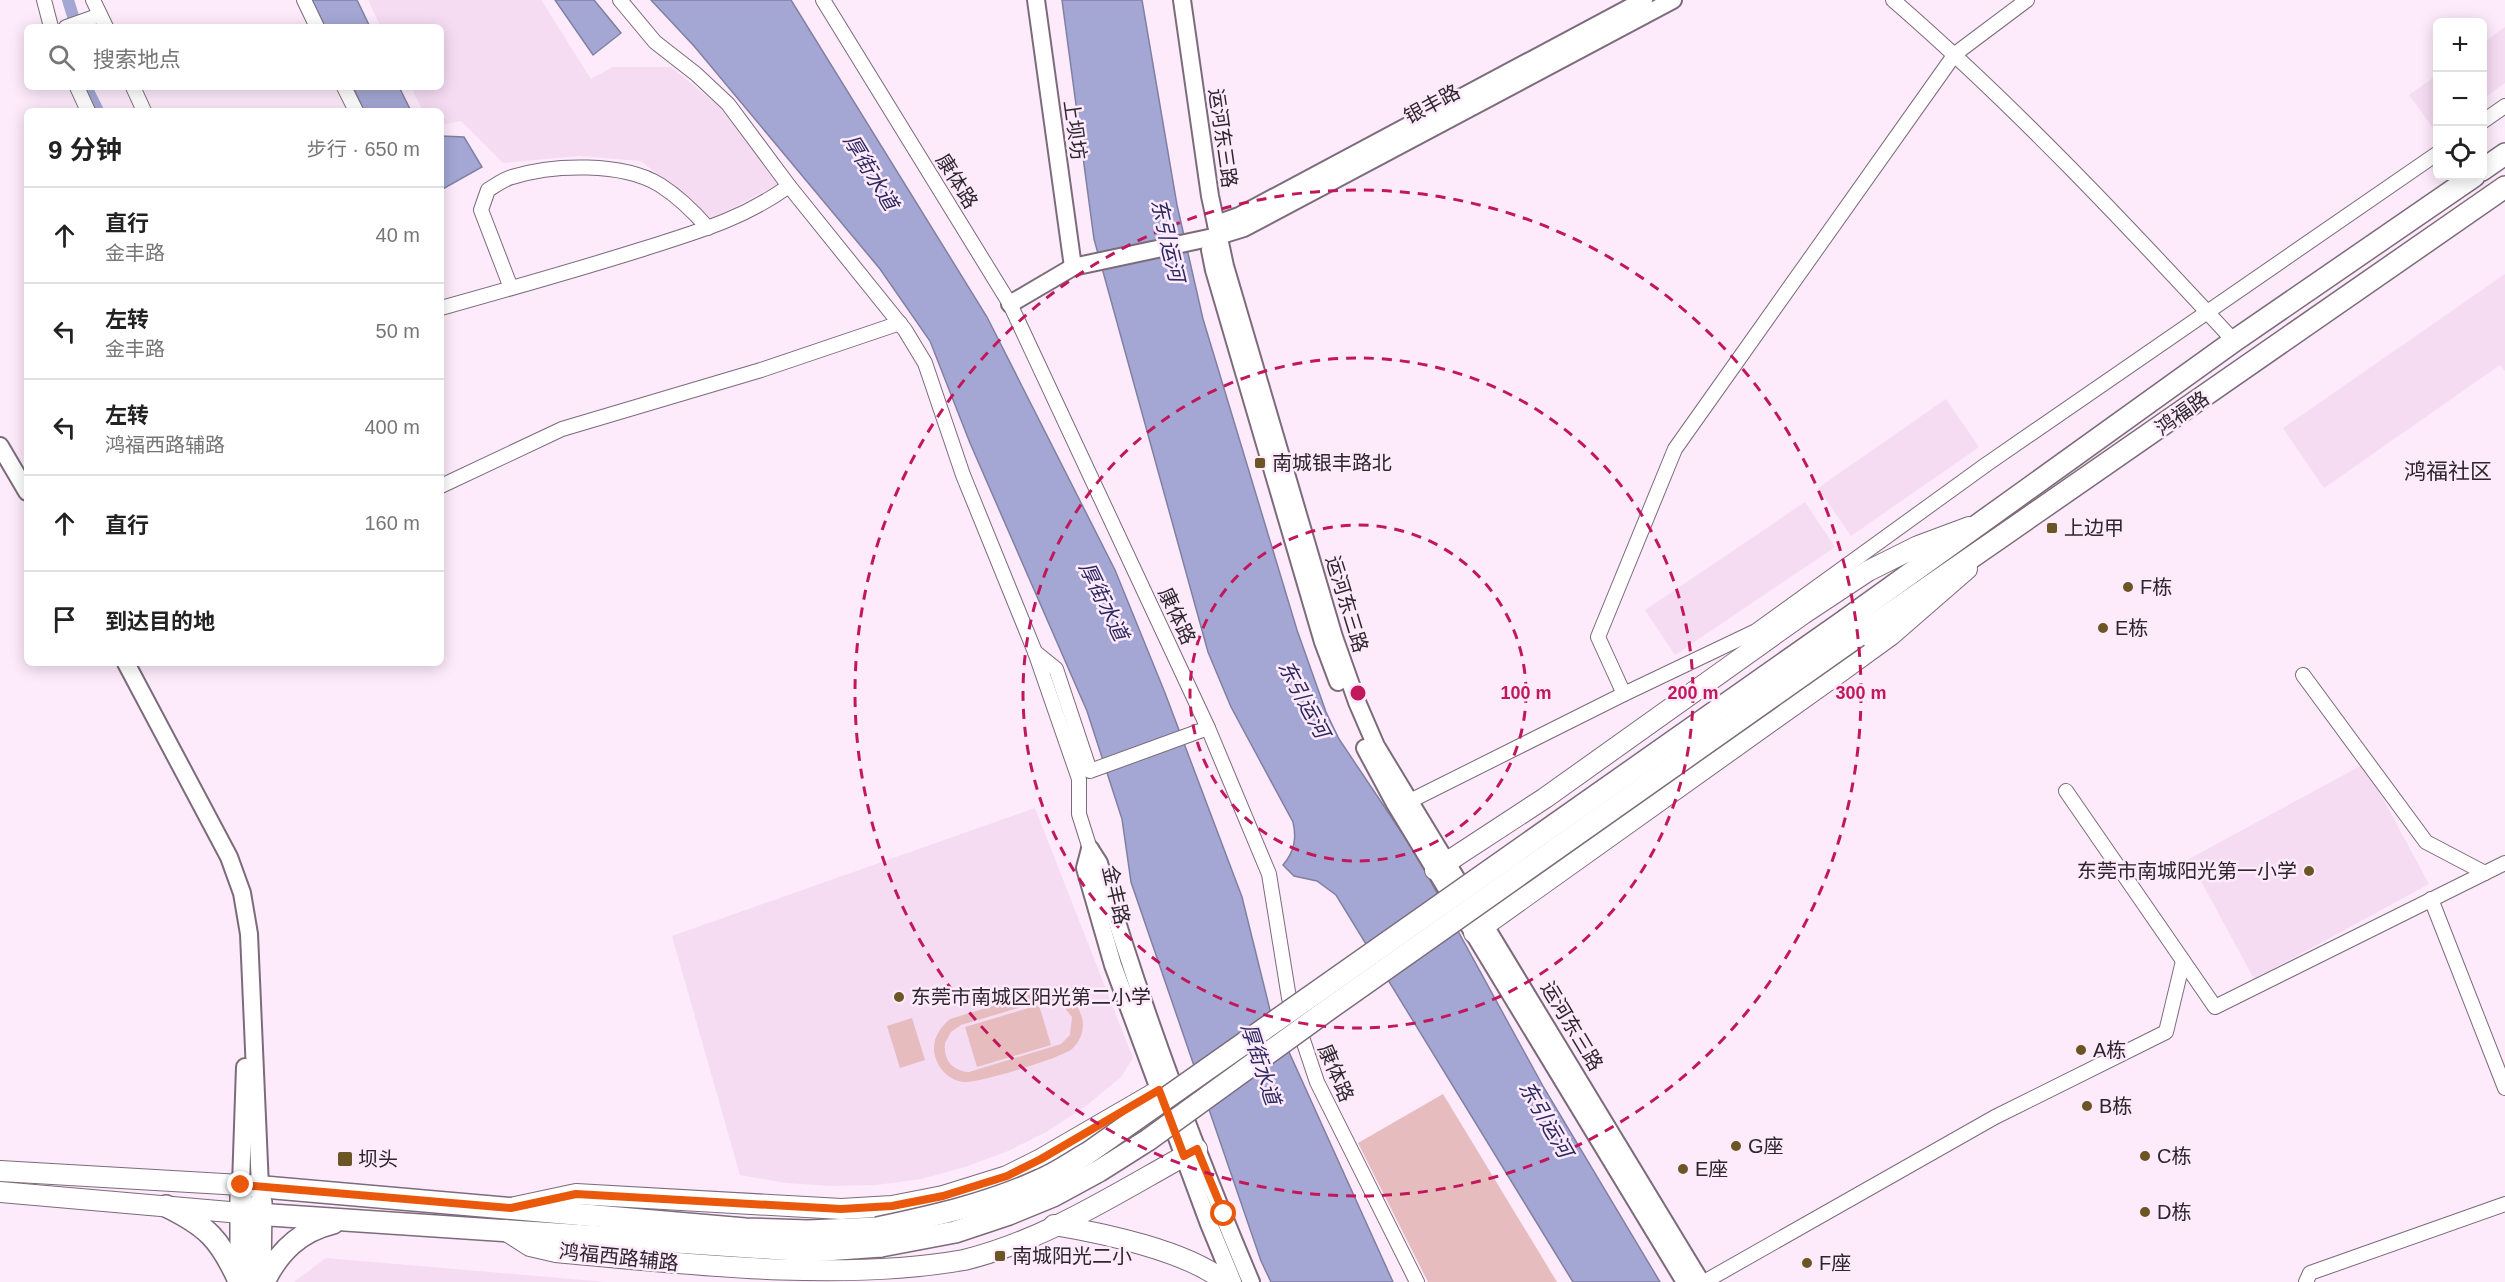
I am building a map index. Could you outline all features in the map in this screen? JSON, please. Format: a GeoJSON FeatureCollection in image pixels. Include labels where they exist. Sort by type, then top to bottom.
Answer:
{"type":"FeatureCollection","features":[{"type":"Feature","properties":{"kind":"main road"},"geometry":{"type":"LineString","coordinates":[[2487,167],[2505,154]]}},
{"type":"Feature","properties":{"kind":"main road","name":"鸿福路"},"geometry":{"type":"LineString","coordinates":[[1852,628],[1980,522],[2234,341],[2468,180]]}},
{"type":"Feature","properties":{"kind":"main road","name":"鸿福路"},"geometry":{"type":"LineString","coordinates":[[1852,628],[1998,541],[2505,187]]}},
{"type":"Feature","properties":{"kind":"main road"},"geometry":{"type":"LineString","coordinates":[[1441,866],[1545,798],[1803,614],[1868,571],[1918,546],[1980,522]]}},
{"type":"Feature","properties":{"kind":"main road"},"geometry":{"type":"LineString","coordinates":[[1479,929],[1857,660],[1933,600],[1998,541]]}},
{"type":"Feature","properties":{"kind":"main road"},"geometry":{"type":"LineString","coordinates":[[0,1192],[251,1214],[811,1251],[879,1237],[1001,1197],[1042,1179],[1088,1153],[1852,628]]}},
{"type":"Feature","properties":{"kind":"main road"},"geometry":{"type":"LineString","coordinates":[[511,1208],[576,1194],[841,1209],[892,1206],[943,1196],[1007,1176],[1041,1159],[1166,1086]]}},
{"type":"Feature","properties":{"kind":"main road","name":"鸿福西路辅路"},"geometry":{"type":"LineString","coordinates":[[505,1230],[530,1246],[556,1252],[821,1274],[900,1270],[965,1259],[1026,1239],[1191,1152]]}},
{"type":"Feature","properties":{"kind":"main road"},"geometry":{"type":"LineString","coordinates":[[0,1170],[250,1186],[745,1229],[879,1237]]}},
{"type":"Feature","properties":{"kind":"main road"},"geometry":{"type":"LineString","coordinates":[[250,1186],[251,1214],[262,1282]]}},
{"type":"Feature","properties":{"kind":"main road"},"geometry":{"type":"LineString","coordinates":[[166,1206],[194,1220],[212,1236],[227,1256],[240,1282]]}},
{"type":"Feature","properties":{"kind":"main road"},"geometry":{"type":"LineString","coordinates":[[240,1282],[251,1214]]}},
{"type":"Feature","properties":{"kind":"main road"},"geometry":{"type":"LineString","coordinates":[[262,1282],[273,1262],[292,1242],[315,1228],[343,1220]]}},
{"type":"Feature","properties":{"kind":"main road"},"geometry":{"type":"LineString","coordinates":[[1054,1226],[1087,1231],[1145,1246],[1194,1264],[1225,1282]]}},
{"type":"Feature","properties":{"kind":"street"},"geometry":{"type":"LineString","coordinates":[[44,0],[50,24]]}},
{"type":"Feature","properties":{"kind":"street"},"geometry":{"type":"LineString","coordinates":[[84,24],[103,21],[93,0]]}},
{"type":"Feature","properties":{"kind":"street"},"geometry":{"type":"LineString","coordinates":[[304,0],[316,24]]}},
{"type":"Feature","properties":{"kind":"street"},"geometry":{"type":"LineString","coordinates":[[620,0],[655,42],[696,74],[728,104],[789,186],[900,323],[925,363],[963,475],[1035,652],[1079,779],[1079,814],[1090,849]]}},
{"type":"Feature","properties":{"kind":"street","name":"康体路"},"geometry":{"type":"LineString","coordinates":[[823,0],[1010,304],[1208,728],[1269,874],[1289,998],[1306,1055],[1317,1082],[1417,1282]]}},
{"type":"Feature","properties":{"kind":"street","name":"上坝坊"},"geometry":{"type":"LineString","coordinates":[[1036,0],[1073,267]]}},
{"type":"Feature","properties":{"kind":"street","name":"运河东三路"},"geometry":{"type":"LineString","coordinates":[[1173,0],[1214,232],[1334,637],[1376,747],[1410,801],[1441,866]]}},
{"type":"Feature","properties":{"kind":"street","name":"运河东三路"},"geometry":{"type":"LineString","coordinates":[[1182,0],[1220,292],[1323,642],[1343,697],[1367,753],[1479,929],[1685,1282]]}},
{"type":"Feature","properties":{"kind":"street","name":"银丰路"},"geometry":{"type":"LineString","coordinates":[[1214,232],[1239,216],[1644,0]]}},
{"type":"Feature","properties":{"kind":"street","name":"银丰路"},"geometry":{"type":"LineString","coordinates":[[1214,232],[1244,228],[1673,0]]}},
{"type":"Feature","properties":{"kind":"street"},"geometry":{"type":"LineString","coordinates":[[1893,0],[1954,54],[2150,250],[2234,341]]}},
{"type":"Feature","properties":{"kind":"street"},"geometry":{"type":"LineString","coordinates":[[1624,694],[1598,637],[1675,449],[1954,54],[2027,0]]}},
{"type":"Feature","properties":{"kind":"street"},"geometry":{"type":"LineString","coordinates":[[78,90],[87,108]]}},
{"type":"Feature","properties":{"kind":"street"},"geometry":{"type":"LineString","coordinates":[[134,90],[143,108]]}},
{"type":"Feature","properties":{"kind":"street"},"geometry":{"type":"LineString","coordinates":[[346,90],[354,108]]}},
{"type":"Feature","properties":{"kind":"street"},"geometry":{"type":"LineString","coordinates":[[2487,119],[2505,106]]}},
{"type":"Feature","properties":{"kind":"street"},"geometry":{"type":"LineString","coordinates":[[1410,801],[1756,631],[1987,464],[2433,156]]}},
{"type":"Feature","properties":{"kind":"street"},"geometry":{"type":"LineString","coordinates":[[511,288],[481,210],[488,190],[511,177],[556,168],[615,169],[658,184],[691,209],[708,228]]}},
{"type":"Feature","properties":{"kind":"street"},"geometry":{"type":"LineString","coordinates":[[444,307],[588,267],[729,221],[763,204],[789,186]]}},
{"type":"Feature","properties":{"kind":"street"},"geometry":{"type":"LineString","coordinates":[[1010,304],[1073,267],[1214,232]]}},
{"type":"Feature","properties":{"kind":"street"},"geometry":{"type":"LineString","coordinates":[[444,485],[562,429],[761,370],[900,323]]}},
{"type":"Feature","properties":{"kind":"street"},"geometry":{"type":"LineString","coordinates":[[0,446],[24,487]]}},
{"type":"Feature","properties":{"kind":"street"},"geometry":{"type":"LineString","coordinates":[[1035,652],[1056,669],[1090,771],[1208,728]]}},
{"type":"Feature","properties":{"kind":"street"},"geometry":{"type":"LineString","coordinates":[[128,666],[229,857],[242,893],[249,934],[250,1186]]}},
{"type":"Feature","properties":{"kind":"street"},"geometry":{"type":"LineString","coordinates":[[2302,675],[2426,842],[2485,873]]}},
{"type":"Feature","properties":{"kind":"street"},"geometry":{"type":"LineString","coordinates":[[2066,791],[2215,1007],[2505,863]]}},
{"type":"Feature","properties":{"kind":"street","name":"金丰路"},"geometry":{"type":"LineString","coordinates":[[1090,849],[1099,863],[1166,1086],[1191,1152],[1233,1282]]}},
{"type":"Feature","properties":{"kind":"street"},"geometry":{"type":"LineString","coordinates":[[2431,899],[2505,1088]]}},
{"type":"Feature","properties":{"kind":"street","name":"运河东三路"},"geometry":{"type":"LineString","coordinates":[[1479,929],[1703,1282]]}},
{"type":"Feature","properties":{"kind":"street"},"geometry":{"type":"LineString","coordinates":[[1703,1282],[1995,1117],[2166,1032],[2183,961]]}},
{"type":"Feature","properties":{"kind":"street","name":"金丰路"},"geometry":{"type":"LineString","coordinates":[[1191,1152],[1251,1282]]}},
{"type":"Feature","properties":{"kind":"street"},"geometry":{"type":"LineString","coordinates":[[2306,1282],[2310,1273],[2505,1204]]}},
{"type":"Feature","properties":{"kind":"shaded area"},"geometry":{"type":"Polygon","coordinates":[[[368,0],[541,0],[591,79],[613,67],[671,67],[720,107],[778,184],[712,219],[641,161],[579,156],[503,163],[461,121],[444,124],[444,108],[422,108],[412,90],[444,90],[444,24],[380,24],[368,0]]]}},
{"type":"Feature","properties":{"kind":"shaded area"},"geometry":{"type":"Polygon","coordinates":[[[2505,27],[2505,83],[2487,96],[2487,72],[2487,40],[2505,27]]]}},
{"type":"Feature","properties":{"kind":"shaded area"},"geometry":{"type":"Polygon","coordinates":[[[2433,78],[2433,128],[2409,95],[2433,78]]]}},
{"type":"Feature","properties":{"kind":"shaded area"},"geometry":{"type":"Polygon","coordinates":[[[2505,274],[2505,371],[2500,365],[2324,488],[2283,428],[2505,274]]]}},
{"type":"Feature","properties":{"kind":"shaded area"},"geometry":{"type":"Polygon","coordinates":[[[1946,399],[1979,447],[1851,536],[1818,488],[1946,399]]]}},
{"type":"Feature","properties":{"kind":"shaded area"},"geometry":{"type":"Polygon","coordinates":[[[1805,502],[1835,547],[1675,655],[1645,610],[1805,502]]]}},
{"type":"Feature","properties":{"kind":"shaded area","name":"东莞市南城阳光第一小学"},"geometry":{"type":"Polygon","coordinates":[[[2364,764],[2429,884],[2254,979],[2189,859],[2364,764]]]}},
{"type":"Feature","properties":{"kind":"shaded area","name":"东莞市南城区阳光第二小学"},"geometry":{"type":"Polygon","coordinates":[[[1035,808],[1133,1058],[1121,1077],[1086,1106],[1048,1131],[1008,1151],[965,1167],[921,1179],[876,1185],[831,1186],[786,1183],[740,1175],[672,936],[1035,808]]]}},
{"type":"Feature","properties":{"kind":"shaded area"},"geometry":{"type":"Polygon","coordinates":[[[1048,989],[1058,991],[1075,1003],[1083,1021],[1079,1040],[1072,1049],[1065,1053],[1001,1075],[963,1082],[950,1077],[943,1071],[934,1053],[936,1037],[950,1019],[1048,989]],[[1048,999],[961,1025],[951,1032],[945,1043],[947,1059],[953,1067],[969,1072],[1061,1044],[1070,1035],[1072,1017],[1060,1002],[1048,999]]]}},
{"type":"Feature","properties":{"kind":"shaded area"},"geometry":{"type":"Polygon","coordinates":[[[1039,1005],[1051,1045],[977,1067],[965,1027],[1039,1005]]]}},
{"type":"Feature","properties":{"kind":"shaded area"},"geometry":{"type":"Polygon","coordinates":[[[912,1018],[925,1060],[900,1068],[887,1026],[912,1018]]]}},
{"type":"Feature","properties":{"kind":"shaded area"},"geometry":{"type":"Polygon","coordinates":[[[1443,1094],[1557,1282],[1428,1282],[1358,1143],[1443,1094]]]}},
{"type":"Feature","properties":{"kind":"shaded area"},"geometry":{"type":"Polygon","coordinates":[[[326,1258],[606,1282],[294,1282],[326,1258]]]}},
{"type":"Feature","properties":{"kind":"water"},"geometry":{"type":"Polygon","coordinates":[[[312,0],[357,0],[369,24],[324,24],[312,0]]]}},
{"type":"Feature","properties":{"kind":"water"},"geometry":{"type":"Polygon","coordinates":[[[555,0],[594,0],[621,33],[593,55],[555,0]]]}},
{"type":"Feature","properties":{"kind":"water","name":"厚街水道"},"geometry":{"type":"Polygon","coordinates":[[[651,0],[791,0],[987,317],[1115,570],[1165,693],[1242,897],[1270,1010],[1393,1282],[1271,1282],[1261,1261],[1131,882],[1122,819],[1087,711],[970,443],[930,341],[880,269],[694,46],[651,0]]]}},
{"type":"Feature","properties":{"kind":"water","name":"东引运河"},"geometry":{"type":"Polygon","coordinates":[[[1062,0],[1142,0],[1177,205],[1203,319],[1297,630],[1326,712],[1339,739],[1414,851],[1544,1088],[1660,1282],[1573,1282],[1336,895],[1317,881],[1294,876],[1283,865],[1294,845],[1293,822],[1231,707],[1208,652],[1094,239],[1062,0]]]}},
{"type":"Feature","properties":{"kind":"water"},"geometry":{"type":"Polygon","coordinates":[[[354,90],[400,90],[410,108],[363,108],[354,90]]]}},
{"type":"Feature","properties":{"kind":"water"},"geometry":{"type":"Polygon","coordinates":[[[444,136],[464,137],[482,167],[444,188],[444,136]]]}},
{"type":"Feature","properties":{"kind":"waterway"},"geometry":{"type":"LineString","coordinates":[[68,0],[73,16]]}},
{"type":"Feature","properties":{"kind":"waterway"},"geometry":{"type":"LineString","coordinates":[[88,90],[96,108]]}},
{"type":"Feature","properties":{"kind":"place","name":"南城银丰路北"},"geometry":{"type":"Point","coordinates":[1260,463]}},
{"type":"Feature","properties":{"kind":"place","name":"上边甲"},"geometry":{"type":"Point","coordinates":[2052,528]}},
{"type":"Feature","properties":{"kind":"place","name":"F栋"},"geometry":{"type":"Point","coordinates":[2128,587]}},
{"type":"Feature","properties":{"kind":"place","name":"E栋"},"geometry":{"type":"Point","coordinates":[2103,628]}},
{"type":"Feature","properties":{"kind":"place","name":"东莞市南城阳光第一小学"},"geometry":{"type":"Point","coordinates":[2309,871]}},
{"type":"Feature","properties":{"kind":"place","name":"东莞市南城区阳光第二小学"},"geometry":{"type":"Point","coordinates":[899,997]}},
{"type":"Feature","properties":{"kind":"place","name":"A栋"},"geometry":{"type":"Point","coordinates":[2081,1050]}},
{"type":"Feature","properties":{"kind":"place","name":"B栋"},"geometry":{"type":"Point","coordinates":[2087,1106]}},
{"type":"Feature","properties":{"kind":"place","name":"G座"},"geometry":{"type":"Point","coordinates":[1736,1146]}},
{"type":"Feature","properties":{"kind":"place","name":"C栋"},"geometry":{"type":"Point","coordinates":[2145,1156]}},
{"type":"Feature","properties":{"kind":"place","name":"坝头"},"geometry":{"type":"Point","coordinates":[345,1159]}},
{"type":"Feature","properties":{"kind":"place","name":"E座"},"geometry":{"type":"Point","coordinates":[1683,1169]}},
{"type":"Feature","properties":{"kind":"place","name":"D栋"},"geometry":{"type":"Point","coordinates":[2145,1212]}},
{"type":"Feature","properties":{"kind":"place","name":"南城阳光二小"},"geometry":{"type":"Point","coordinates":[1000,1256]}},
{"type":"Feature","properties":{"kind":"place","name":"F座"},"geometry":{"type":"Point","coordinates":[1807,1263]}},
{"type":"Feature","properties":{"kind":"district","name":"鸿福社区"},"geometry":{"type":"Point","coordinates":[2448,471]}},
{"type":"Feature","properties":{"kind":"route"},"geometry":{"type":"LineString","coordinates":[[241,1185],[511,1208],[576,1194],[841,1209],[892,1206],[943,1196],[1007,1176],[1041,1159],[1159,1090],[1184,1156],[1197,1149],[1224,1214]]}}]}
